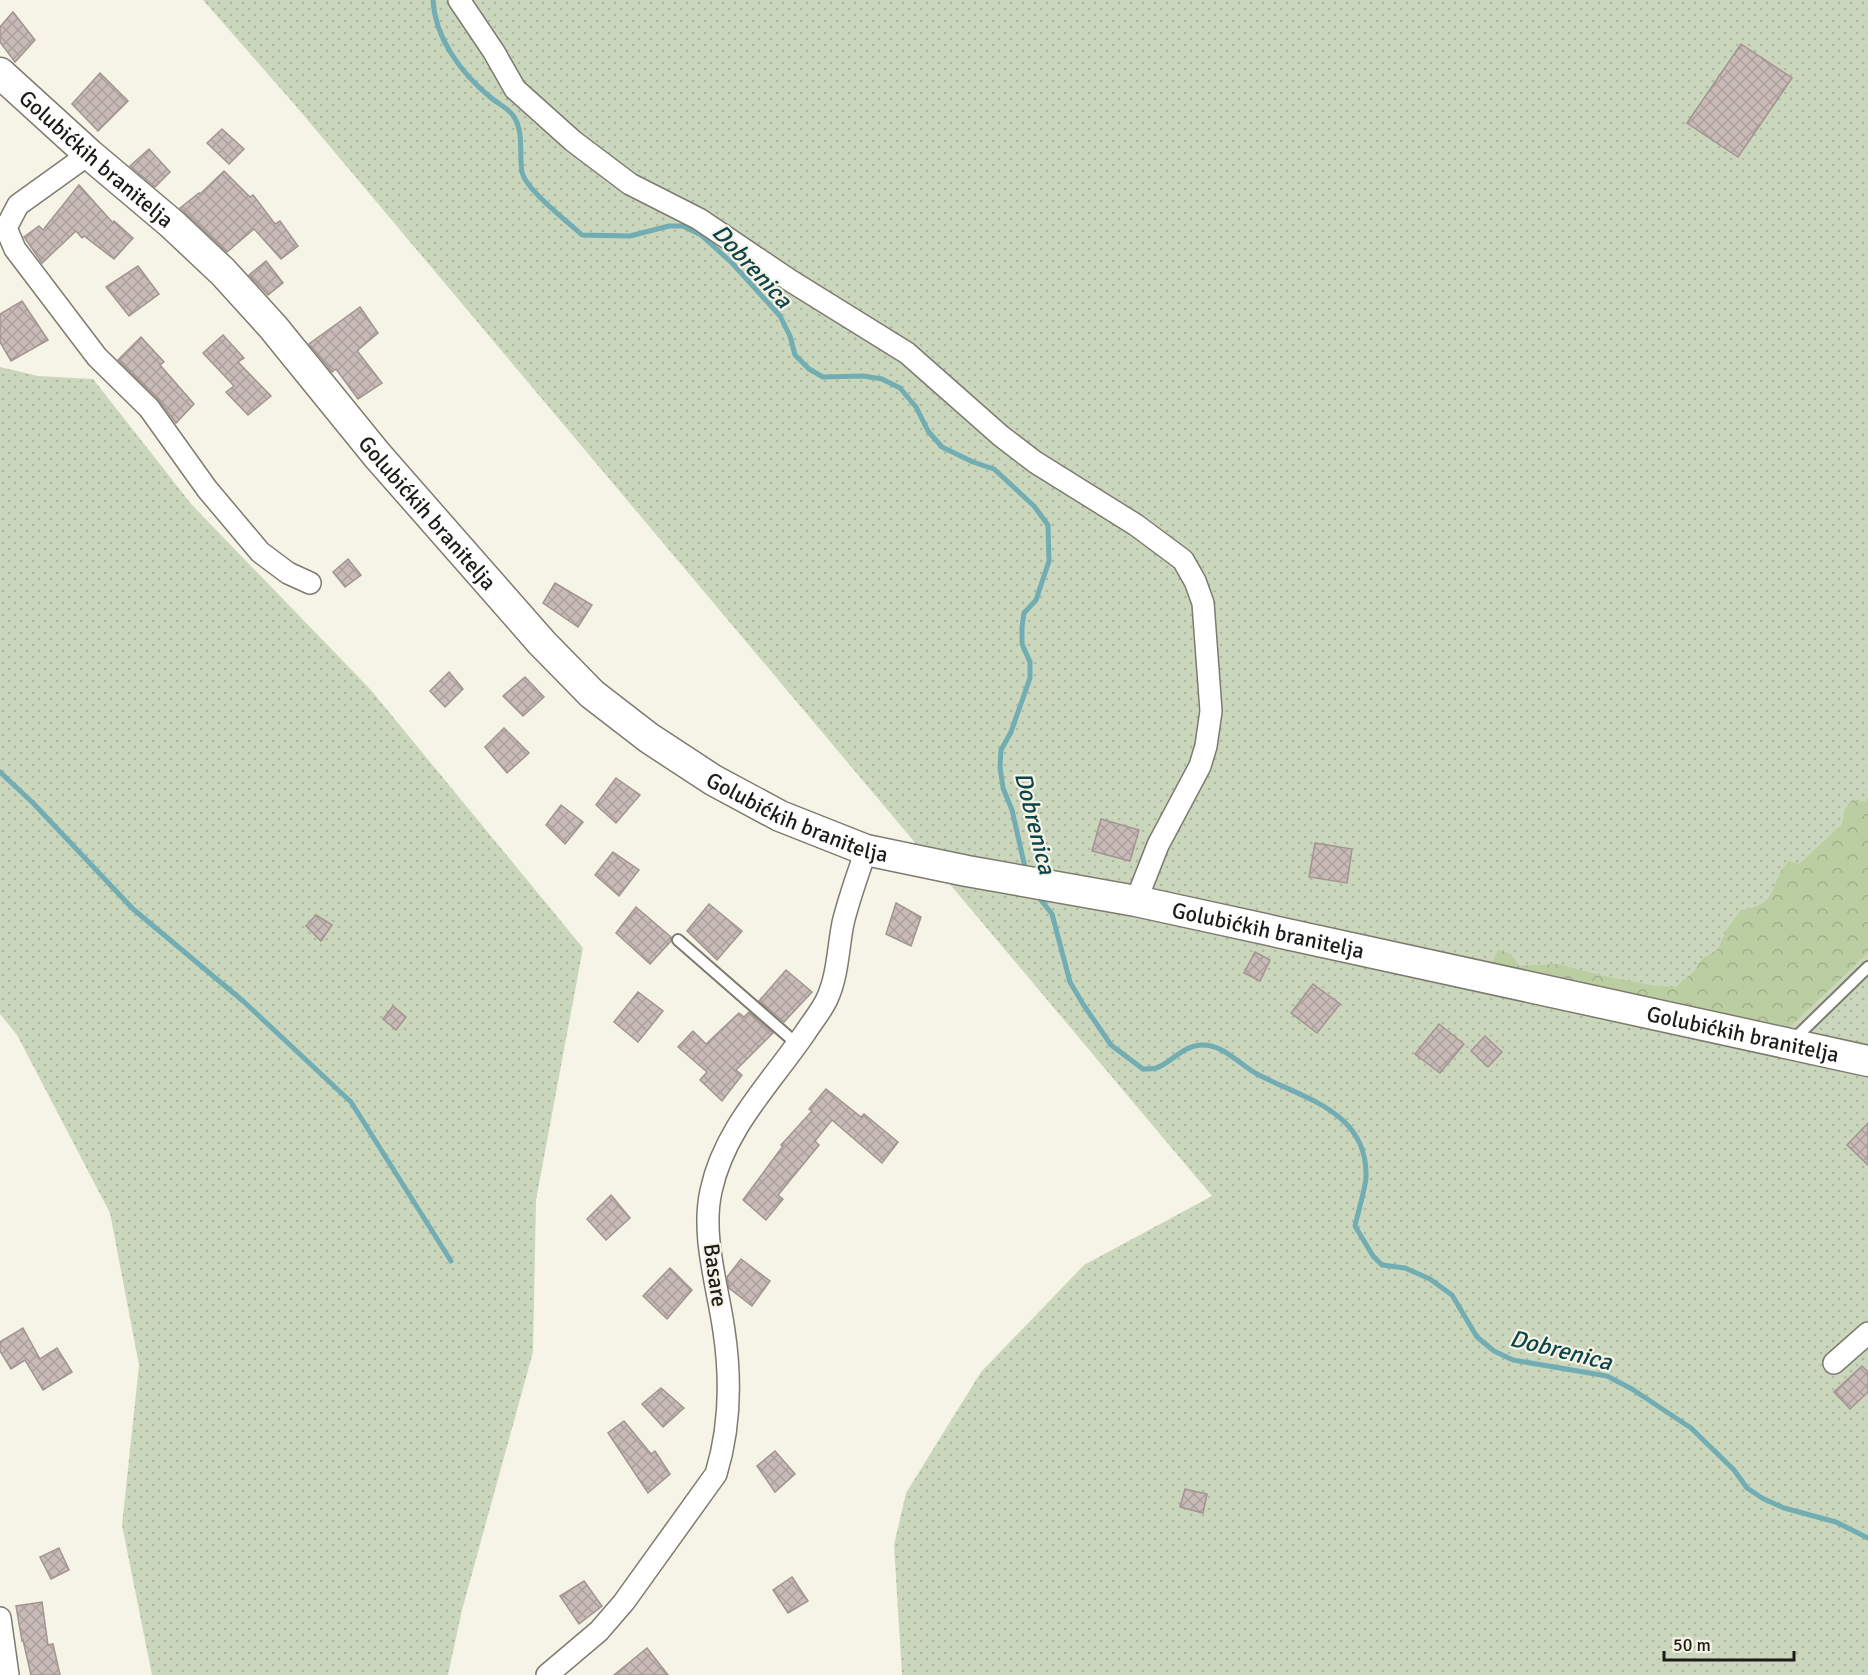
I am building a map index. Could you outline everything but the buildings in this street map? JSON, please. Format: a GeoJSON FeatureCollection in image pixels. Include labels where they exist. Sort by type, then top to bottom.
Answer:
{"type":"FeatureCollection","features":[{"type":"Feature","properties":{"kind":"street"},"geometry":{"type":"LineString","coordinates":[[459,0],[494,52],[515,89],[573,141],[630,184],[699,219],[791,281],[907,353],[1001,436],[1035,462],[1136,525],[1184,560],[1203,603],[1211,711],[1206,746],[1200,766],[1158,845],[1124,899]]}},
{"type":"Feature","properties":{"kind":"street","name":"Golubićkih branitelja"},"geometry":{"type":"LineString","coordinates":[[0,73],[89,154],[172,224],[223,272],[273,327],[377,455],[542,643],[592,694],[649,738],[713,780],[780,816],[866,850],[1124,899],[1868,1061]]}},
{"type":"Feature","properties":{"kind":"street"},"geometry":{"type":"LineString","coordinates":[[89,154],[18,205],[6,228],[15,249],[97,357],[149,408],[207,489],[260,552],[288,573],[310,583]]}},
{"type":"Feature","properties":{"kind":"street","name":"Basare"},"geometry":{"type":"LineString","coordinates":[[547,1675],[599,1631],[624,1602],[716,1474],[722,1453],[729,1407],[724,1330],[713,1271],[709,1223],[710,1194],[715,1173],[740,1121],[827,999],[837,963],[843,922],[866,850]]}},
{"type":"Feature","properties":{"kind":"street"},"geometry":{"type":"LineString","coordinates":[[1834,1363],[1868,1333]]}},
{"type":"Feature","properties":{"kind":"street"},"geometry":{"type":"LineString","coordinates":[[0,1618],[8,1675]]}},
{"type":"Feature","properties":{"kind":"lane"},"geometry":{"type":"LineString","coordinates":[[678,940],[797,1044]]}},
{"type":"Feature","properties":{"kind":"lane"},"geometry":{"type":"LineString","coordinates":[[1788,1045],[1868,967]]}},
{"type":"Feature","properties":{"kind":"green space"},"geometry":{"type":"Polygon","coordinates":[[[203,0],[1868,0],[1868,1675],[902,1675],[894,1545],[906,1493],[981,1372],[1084,1265],[1212,1196],[295,105],[203,0]]]}},
{"type":"Feature","properties":{"kind":"green space"},"geometry":{"type":"Polygon","coordinates":[[[0,367],[38,376],[93,379],[192,505],[370,689],[583,948],[536,1200],[533,1352],[462,1610],[448,1675],[152,1675],[122,1525],[139,1365],[110,1213],[17,1035],[0,1014],[0,367]]]}},
{"type":"Feature","properties":{"kind":"green space"},"geometry":{"type":"Polygon","coordinates":[[[1868,798],[1868,953],[1777,1039],[1491,964],[1498,950],[1511,954],[1519,966],[1558,964],[1603,976],[1656,986],[1676,987],[1695,970],[1702,959],[1718,949],[1727,929],[1741,910],[1763,903],[1769,897],[1782,869],[1789,861],[1799,864],[1842,824],[1845,809],[1852,800],[1865,802],[1868,798]]]}},
{"type":"Feature","properties":{"kind":"waterway","name":"Dobrenica"},"geometry":{"type":"LineString","coordinates":[[433,0],[439,28],[451,54],[479,88],[514,117],[519,130],[522,172],[525,179],[557,214],[582,235],[630,236],[669,226],[683,226],[701,235],[732,263],[780,316],[790,336],[795,355],[809,369],[823,377],[863,376],[882,379],[900,388],[916,407],[928,431],[942,447],[994,469],[1034,506],[1048,525],[1049,561],[1036,600],[1024,613],[1022,627],[1022,644],[1030,662],[1030,678],[1011,732],[1001,750],[1000,767],[1003,788],[1012,810],[1026,872]]}},
{"type":"Feature","properties":{"kind":"waterway"},"geometry":{"type":"LineString","coordinates":[[0,772],[33,803],[133,909],[243,1001],[351,1102],[451,1261]]}},
{"type":"Feature","properties":{"kind":"waterway","name":"Dobrenica"},"geometry":{"type":"LineString","coordinates":[[1036,894],[1052,914],[1070,982],[1083,1004],[1111,1045],[1143,1069],[1161,1066],[1188,1048],[1209,1046],[1224,1051],[1257,1074],[1312,1100],[1344,1122],[1356,1136],[1364,1155],[1366,1177],[1355,1226],[1373,1256],[1382,1265],[1405,1268],[1430,1279],[1452,1295],[1477,1337],[1494,1351],[1513,1360],[1607,1376],[1632,1389],[1691,1428],[1734,1470],[1747,1488],[1762,1498],[1784,1508],[1836,1522],[1868,1538]]}}]}
